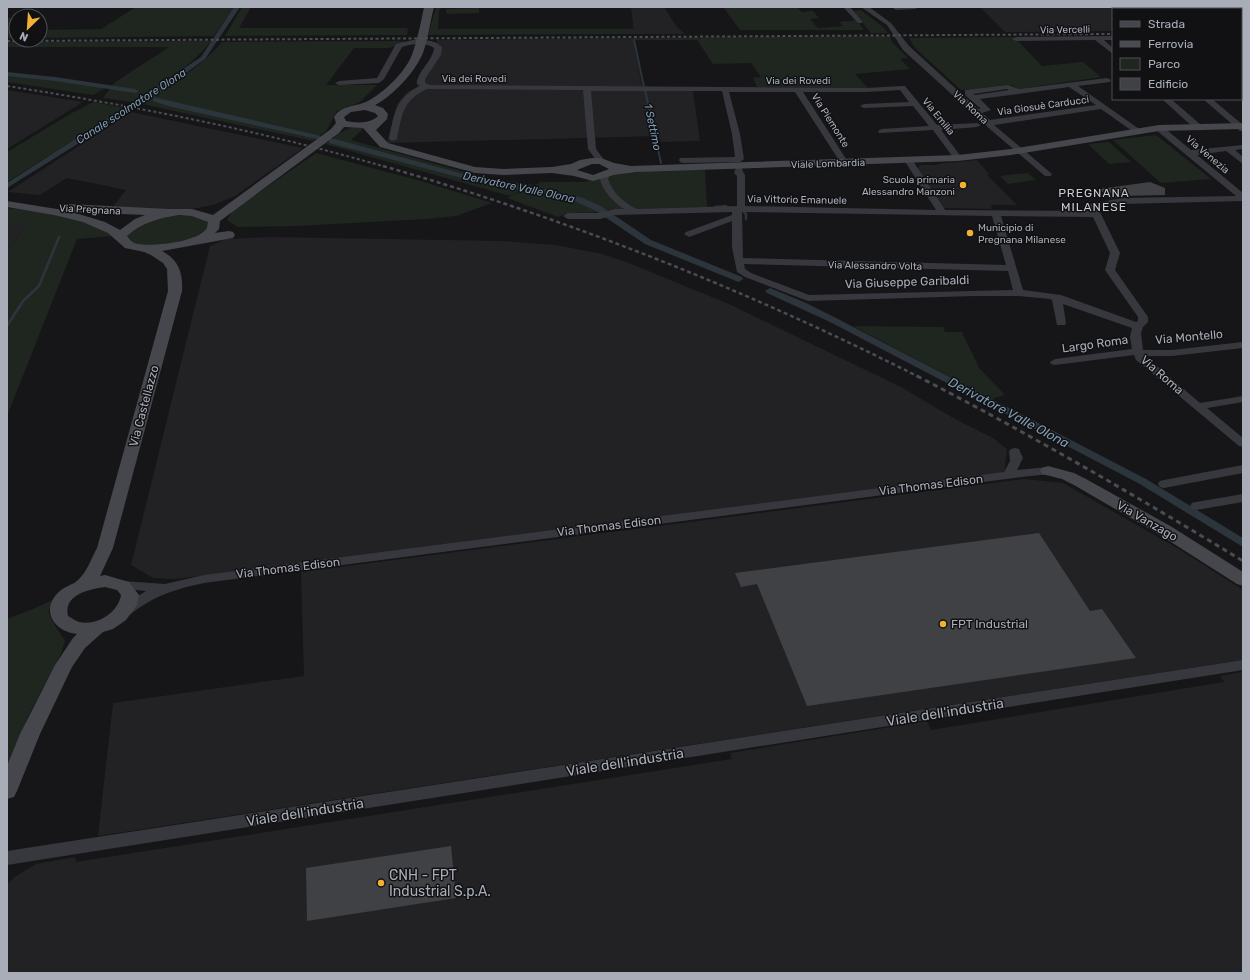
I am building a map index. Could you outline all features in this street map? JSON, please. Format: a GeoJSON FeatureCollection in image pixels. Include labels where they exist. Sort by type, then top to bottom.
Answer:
{"type":"FeatureCollection","features":[{"type":"Feature","properties":{"kind":"street"},"geometry":{"type":"LineString","coordinates":[[362,108],[382,98],[400,80],[415,59],[418,53],[429,7]]}},
{"type":"Feature","properties":{"kind":"street"},"geometry":{"type":"LineString","coordinates":[[846,7],[860,22]]}},
{"type":"Feature","properties":{"kind":"street","name":"Via Roma"},"geometry":{"type":"LineString","coordinates":[[864,7],[889,24],[906,48],[1019,151],[1048,174]]}},
{"type":"Feature","properties":{"kind":"street"},"geometry":{"type":"LineString","coordinates":[[896,8],[915,7]]}},
{"type":"Feature","properties":{"kind":"street","name":"Via Vercelli"},"geometry":{"type":"LineString","coordinates":[[1016,39],[1112,38]]}},
{"type":"Feature","properties":{"kind":"street"},"geometry":{"type":"LineString","coordinates":[[1098,39],[1112,51]]}},
{"type":"Feature","properties":{"kind":"street","name":"Via dei Rovedi"},"geometry":{"type":"LineString","coordinates":[[339,83],[365,83],[376,81],[380,79],[399,46],[415,43],[428,43],[434,44],[438,47],[437,55],[421,79],[422,84],[426,86],[798,90],[866,90],[902,88]]}},
{"type":"Feature","properties":{"kind":"street"},"geometry":{"type":"LineString","coordinates":[[977,112],[987,110],[974,98],[1107,80]]}},
{"type":"Feature","properties":{"kind":"street"},"geometry":{"type":"LineString","coordinates":[[1070,84],[1101,107],[1138,131]]}},
{"type":"Feature","properties":{"kind":"street"},"geometry":{"type":"LineString","coordinates":[[393,139],[401,106],[409,95],[426,86]]}},
{"type":"Feature","properties":{"kind":"street"},"geometry":{"type":"LineString","coordinates":[[578,167],[588,158],[592,149],[587,88]]}},
{"type":"Feature","properties":{"kind":"street","name":"Via Emilia"},"geometry":{"type":"LineString","coordinates":[[902,88],[958,158]]}},
{"type":"Feature","properties":{"kind":"street"},"geometry":{"type":"LineString","coordinates":[[683,160],[740,159],[725,89]]}},
{"type":"Feature","properties":{"kind":"street","name":"Via Piemonte"},"geometry":{"type":"LineString","coordinates":[[798,90],[844,162]]}},
{"type":"Feature","properties":{"kind":"street"},"geometry":{"type":"LineString","coordinates":[[214,220],[339,127],[371,125],[383,117],[383,114],[378,107],[382,98]]}},
{"type":"Feature","properties":{"kind":"street"},"geometry":{"type":"LineString","coordinates":[[1167,100],[1198,126]]}},
{"type":"Feature","properties":{"kind":"street"},"geometry":{"type":"LineString","coordinates":[[1208,100],[1242,127]]}},
{"type":"Feature","properties":{"kind":"street"},"geometry":{"type":"LineString","coordinates":[[864,106],[915,104]]}},
{"type":"Feature","properties":{"kind":"street","name":"Via Giosuè Carducci"},"geometry":{"type":"LineString","coordinates":[[988,123],[1101,107]]}},
{"type":"Feature","properties":{"kind":"street"},"geometry":{"type":"LineString","coordinates":[[339,127],[340,114],[350,109],[362,108],[380,110]]}},
{"type":"Feature","properties":{"kind":"street"},"geometry":{"type":"LineString","coordinates":[[371,125],[384,145],[475,170],[503,172],[552,170],[578,167],[600,161]]}},
{"type":"Feature","properties":{"kind":"street"},"geometry":{"type":"LineString","coordinates":[[882,131],[977,125]]}},
{"type":"Feature","properties":{"kind":"street","name":"Viale Lombardia"},"geometry":{"type":"LineString","coordinates":[[578,167],[586,177],[610,171],[637,169],[958,158],[1019,151],[1159,128],[1198,126],[1242,127]]}},
{"type":"Feature","properties":{"kind":"street","name":"Via Venezia"},"geometry":{"type":"LineString","coordinates":[[1159,128],[1243,198]]}},
{"type":"Feature","properties":{"kind":"street"},"geometry":{"type":"LineString","coordinates":[[1189,153],[1243,147]]}},
{"type":"Feature","properties":{"kind":"street"},"geometry":{"type":"LineString","coordinates":[[592,149],[600,161],[610,171],[604,179],[605,183],[621,203],[632,210],[640,212]]}},
{"type":"Feature","properties":{"kind":"street"},"geometry":{"type":"LineString","coordinates":[[1228,149],[1243,161]]}},
{"type":"Feature","properties":{"kind":"street"},"geometry":{"type":"LineString","coordinates":[[908,160],[942,213]]}},
{"type":"Feature","properties":{"kind":"street","name":"Via Giuseppe Garibaldi"},"geometry":{"type":"LineString","coordinates":[[739,170],[738,173],[741,175],[737,247],[740,270],[743,273],[808,298],[967,293],[1019,293],[1057,297],[1138,326]]}},
{"type":"Feature","properties":{"kind":"street"},"geometry":{"type":"LineString","coordinates":[[120,236],[125,230],[136,222],[171,213],[188,212],[224,204],[248,194]]}},
{"type":"Feature","properties":{"kind":"street","name":"Via Vittorio Emanuele"},"geometry":{"type":"LineString","coordinates":[[568,216],[640,212],[738,211],[996,214],[1096,209],[1122,201],[1243,198]]}},
{"type":"Feature","properties":{"kind":"street","name":"Via Pregnana"},"geometry":{"type":"LineString","coordinates":[[8,204],[171,213]]}},
{"type":"Feature","properties":{"kind":"street","name":"Via Pregnana"},"geometry":{"type":"LineString","coordinates":[[8,204],[63,214],[94,222],[120,236],[122,240],[129,245],[148,249]]}},
{"type":"Feature","properties":{"kind":"street"},"geometry":{"type":"LineString","coordinates":[[93,209],[91,217],[94,222]]}},
{"type":"Feature","properties":{"kind":"street","name":"Via Roma"},"geometry":{"type":"LineString","coordinates":[[1096,209],[1115,253],[1110,270],[1143,317],[1143,322],[1138,326],[1136,331],[1137,352],[1143,361],[1199,406],[1238,434],[1243,444]]}},
{"type":"Feature","properties":{"kind":"street"},"geometry":{"type":"LineString","coordinates":[[689,234],[738,211]]}},
{"type":"Feature","properties":{"kind":"street"},"geometry":{"type":"LineString","coordinates":[[188,212],[206,216],[214,220]]}},
{"type":"Feature","properties":{"kind":"street"},"geometry":{"type":"LineString","coordinates":[[996,214],[1019,293]]}},
{"type":"Feature","properties":{"kind":"street"},"geometry":{"type":"LineString","coordinates":[[172,264],[173,254],[186,244],[208,234],[214,227],[214,220]]}},
{"type":"Feature","properties":{"kind":"street"},"geometry":{"type":"LineString","coordinates":[[148,249],[186,244],[205,238],[229,235]]}},
{"type":"Feature","properties":{"kind":"street"},"geometry":{"type":"LineString","coordinates":[[148,249],[160,254],[172,264]]}},
{"type":"Feature","properties":{"kind":"street","name":"Via Alessandro Volta"},"geometry":{"type":"LineString","coordinates":[[739,261],[1011,268]]}},
{"type":"Feature","properties":{"kind":"street","name":"Via Castellazzo"},"geometry":{"type":"LineString","coordinates":[[105,548],[175,291],[176,274],[172,264]]}},
{"type":"Feature","properties":{"kind":"street"},"geometry":{"type":"LineString","coordinates":[[1057,297],[1061,323]]}},
{"type":"Feature","properties":{"kind":"street","name":"Via Montello"},"geometry":{"type":"LineString","coordinates":[[1137,352],[1172,353],[1243,345]]}},
{"type":"Feature","properties":{"kind":"street","name":"Largo Roma"},"geometry":{"type":"LineString","coordinates":[[1055,362],[1137,352]]}},
{"type":"Feature","properties":{"kind":"street"},"geometry":{"type":"LineString","coordinates":[[1199,406],[1243,399]]}},
{"type":"Feature","properties":{"kind":"street"},"geometry":{"type":"LineString","coordinates":[[1008,475],[1017,462],[1015,451]]}},
{"type":"Feature","properties":{"kind":"street"},"geometry":{"type":"LineString","coordinates":[[1164,484],[1243,469]]}},
{"type":"Feature","properties":{"kind":"street","name":"Via Thomas Edison"},"geometry":{"type":"LineString","coordinates":[[126,611],[150,594],[171,586],[204,578],[1030,472],[1048,471]]}},
{"type":"Feature","properties":{"kind":"street","name":"Via Vanzago"},"geometry":{"type":"LineString","coordinates":[[1048,471],[1068,476],[1080,482],[1166,532],[1243,580]]}},
{"type":"Feature","properties":{"kind":"street"},"geometry":{"type":"LineString","coordinates":[[1196,506],[1243,498]]}},
{"type":"Feature","properties":{"kind":"street"},"geometry":{"type":"LineString","coordinates":[[64,623],[78,629],[97,627],[114,621],[126,611],[130,604],[131,596],[128,590],[117,583],[107,572],[105,548]]}},
{"type":"Feature","properties":{"kind":"street"},"geometry":{"type":"LineString","coordinates":[[84,585],[92,575],[105,548]]}},
{"type":"Feature","properties":{"kind":"street"},"geometry":{"type":"LineString","coordinates":[[64,665],[70,644],[68,630],[58,614],[60,603],[69,593],[84,585],[98,582],[117,583]]}},
{"type":"Feature","properties":{"kind":"street","name":"Via Thomas Edison"},"geometry":{"type":"LineString","coordinates":[[117,583],[138,587],[171,586]]}},
{"type":"Feature","properties":{"kind":"street"},"geometry":{"type":"LineString","coordinates":[[7,791],[30,734],[64,665],[79,644],[97,627]]}},
{"type":"Feature","properties":{"kind":"street","name":"Viale dell'industria"},"geometry":{"type":"LineString","coordinates":[[7,858],[1243,665]]}},
{"type":"Feature","properties":{"kind":"shaded area"},"geometry":{"type":"Polygon","coordinates":[[[631,7],[664,7],[676,26],[685,34],[634,34],[631,7]]]}},
{"type":"Feature","properties":{"kind":"shaded area"},"geometry":{"type":"Polygon","coordinates":[[[980,7],[1243,7],[1243,29],[1242,8],[1112,8],[1112,31],[1005,32],[980,7]]]}},
{"type":"Feature","properties":{"kind":"shaded area"},"geometry":{"type":"Polygon","coordinates":[[[633,38],[642,87],[693,91],[700,141],[661,142],[659,136],[387,143],[397,104],[407,92],[418,86],[416,82],[433,55],[437,40],[633,38]]]}},
{"type":"Feature","properties":{"kind":"shaded area"},"geometry":{"type":"Polygon","coordinates":[[[7,90],[83,102],[7,149],[7,90]]]}},
{"type":"Feature","properties":{"kind":"shaded area"},"geometry":{"type":"Polygon","coordinates":[[[131,112],[303,148],[235,196],[213,205],[186,210],[120,208],[114,205],[126,190],[67,178],[40,195],[8,192],[131,112]]]}},
{"type":"Feature","properties":{"kind":"shaded area","name":"Scuola primaria Alessandro Manzoni"},"geometry":{"type":"Polygon","coordinates":[[[977,160],[989,174],[987,175],[1017,205],[991,205],[992,209],[943,208],[916,169],[921,165],[939,165],[937,164],[977,160]]]}},
{"type":"Feature","properties":{"kind":"shaded area"},"geometry":{"type":"Polygon","coordinates":[[[12,224],[26,224],[7,253],[7,231],[12,224]]]}},
{"type":"Feature","properties":{"kind":"shaded area"},"geometry":{"type":"Polygon","coordinates":[[[270,237],[502,241],[556,245],[602,254],[629,263],[731,305],[901,387],[955,419],[993,438],[1007,449],[1004,473],[176,579],[153,578],[131,565],[210,246],[226,239],[270,237]]]}},
{"type":"Feature","properties":{"kind":"shaded area"},"geometry":{"type":"Polygon","coordinates":[[[1024,479],[1063,483],[1179,549],[1243,590],[1243,660],[98,836],[113,703],[304,676],[301,572],[1024,479]]]}},
{"type":"Feature","properties":{"kind":"shaded area"},"geometry":{"type":"Polygon","coordinates":[[[1243,672],[1243,973],[7,973],[7,884],[16,876],[36,864],[75,857],[76,862],[732,759],[730,753],[927,721],[931,730],[1224,682],[1220,676],[1243,672]]]}},
{"type":"Feature","properties":{"kind":"green space"},"geometry":{"type":"Polygon","coordinates":[[[136,7],[234,7],[214,36],[48,38],[48,30],[101,29],[136,7]]]}},
{"type":"Feature","properties":{"kind":"green space"},"geometry":{"type":"Polygon","coordinates":[[[242,7],[251,7],[239,28],[408,28],[407,35],[225,36],[242,7]]]}},
{"type":"Feature","properties":{"kind":"green space"},"geometry":{"type":"Polygon","coordinates":[[[436,7],[441,8],[439,11],[438,29],[634,29],[634,34],[428,35],[436,7]]]}},
{"type":"Feature","properties":{"kind":"green space"},"geometry":{"type":"Polygon","coordinates":[[[723,7],[797,7],[802,12],[813,11],[819,18],[810,19],[818,28],[843,26],[840,22],[857,20],[864,30],[740,30],[723,7]]]}},
{"type":"Feature","properties":{"kind":"green space"},"geometry":{"type":"Polygon","coordinates":[[[479,8],[479,13],[447,14],[446,9],[479,8]]]}},
{"type":"Feature","properties":{"kind":"green space"},"geometry":{"type":"Polygon","coordinates":[[[861,10],[883,27],[888,33],[871,33],[853,11],[861,10]]]}},
{"type":"Feature","properties":{"kind":"green space"},"geometry":{"type":"Polygon","coordinates":[[[7,18],[8,18],[8,38],[7,18]]]}},
{"type":"Feature","properties":{"kind":"green space"},"geometry":{"type":"Polygon","coordinates":[[[890,36],[892,42],[908,58],[900,59],[910,69],[855,74],[868,88],[757,87],[753,78],[761,77],[751,63],[713,64],[697,40],[633,40],[633,38],[890,36]]]}},
{"type":"Feature","properties":{"kind":"green space"},"geometry":{"type":"Polygon","coordinates":[[[1014,37],[1042,66],[1083,62],[1101,77],[1018,89],[1011,85],[961,90],[915,48],[909,38],[1014,37]]]}},
{"type":"Feature","properties":{"kind":"green space"},"geometry":{"type":"Polygon","coordinates":[[[211,41],[203,51],[184,67],[164,82],[132,102],[103,98],[114,83],[169,47],[48,47],[48,42],[211,41]]]}},
{"type":"Feature","properties":{"kind":"green space"},"geometry":{"type":"Polygon","coordinates":[[[222,42],[408,42],[389,48],[354,48],[326,85],[377,85],[360,102],[337,111],[326,131],[313,141],[142,104],[194,68],[222,42]]]}},
{"type":"Feature","properties":{"kind":"green space"},"geometry":{"type":"Polygon","coordinates":[[[7,73],[109,86],[93,95],[7,82],[7,73]]]}},
{"type":"Feature","properties":{"kind":"green space"},"geometry":{"type":"Polygon","coordinates":[[[94,102],[125,108],[7,182],[7,152],[72,113],[94,102]]]}},
{"type":"Feature","properties":{"kind":"green space"},"geometry":{"type":"Polygon","coordinates":[[[350,128],[364,128],[351,140],[486,178],[534,185],[510,196],[325,144],[350,128]]]}},
{"type":"Feature","properties":{"kind":"green space"},"geometry":{"type":"Polygon","coordinates":[[[1156,135],[1211,179],[1161,183],[1113,140],[1156,135]]]}},
{"type":"Feature","properties":{"kind":"green space"},"geometry":{"type":"Polygon","coordinates":[[[1109,142],[1131,162],[1109,164],[1088,144],[1109,142]]]}},
{"type":"Feature","properties":{"kind":"green space"},"geometry":{"type":"Polygon","coordinates":[[[316,153],[421,181],[492,203],[456,216],[427,219],[297,226],[238,227],[227,220],[232,211],[316,153]]]}},
{"type":"Feature","properties":{"kind":"green space"},"geometry":{"type":"Polygon","coordinates":[[[705,169],[707,207],[609,210],[603,212],[569,213],[558,217],[507,198],[541,182],[582,182],[615,175],[654,170],[705,169]]]}},
{"type":"Feature","properties":{"kind":"green space"},"geometry":{"type":"Polygon","coordinates":[[[1028,173],[1036,180],[1008,184],[1000,176],[1028,173]]]}},
{"type":"Feature","properties":{"kind":"green space"},"geometry":{"type":"Polygon","coordinates":[[[7,208],[48,213],[75,219],[88,223],[113,236],[77,239],[7,416],[7,253],[26,224],[12,224],[7,231],[7,208]]]}},
{"type":"Feature","properties":{"kind":"green space"},"geometry":{"type":"Polygon","coordinates":[[[166,216],[196,216],[209,222],[206,231],[193,238],[156,247],[133,244],[128,240],[127,235],[135,226],[166,216]]]}},
{"type":"Feature","properties":{"kind":"green space"},"geometry":{"type":"Polygon","coordinates":[[[853,326],[943,327],[945,332],[962,332],[979,368],[1005,395],[992,399],[853,326]]]}},
{"type":"Feature","properties":{"kind":"green space"},"geometry":{"type":"Polygon","coordinates":[[[55,599],[49,613],[65,641],[61,654],[29,714],[7,770],[7,619],[55,599]]]}},
{"type":"Feature","properties":{"kind":"building"},"geometry":{"type":"Polygon","coordinates":[[[1150,182],[1165,188],[1165,195],[1122,196],[1110,199],[1099,189],[1150,182]]]}},
{"type":"Feature","properties":{"kind":"building","name":"FPT Industrial"},"geometry":{"type":"Polygon","coordinates":[[[1039,533],[1090,611],[1102,609],[1136,658],[807,706],[757,584],[741,587],[735,573],[1039,533]]]}},
{"type":"Feature","properties":{"kind":"building","name":"CNH - FPT Industrial S.p.A."},"geometry":{"type":"Polygon","coordinates":[[[451,846],[456,898],[307,921],[306,868],[451,846]]]}},
{"type":"Feature","properties":{"kind":"waterway","name":"Canale scolmatore Olona"},"geometry":{"type":"LineString","coordinates":[[7,186],[153,93],[203,58],[237,7]]}},
{"type":"Feature","properties":{"kind":"waterway","name":"1 Settimo"},"geometry":{"type":"LineString","coordinates":[[634,40],[644,87]]}},
{"type":"Feature","properties":{"kind":"waterway","name":"Derivatore Valle Olona"},"geometry":{"type":"LineString","coordinates":[[7,74],[55,79],[135,91]]}},
{"type":"Feature","properties":{"kind":"waterway","name":"1 Settimo"},"geometry":{"type":"LineString","coordinates":[[645,90],[661,163]]}},
{"type":"Feature","properties":{"kind":"waterway","name":"Derivatore Valle Olona"},"geometry":{"type":"LineString","coordinates":[[156,99],[168,104],[317,137]]}},
{"type":"Feature","properties":{"kind":"waterway","name":"Derivatore Valle Olona"},"geometry":{"type":"LineString","coordinates":[[332,141],[477,180],[554,193],[580,200],[599,209],[648,242],[739,279]]}},
{"type":"Feature","properties":{"kind":"waterway","name":"1 Settimo"},"geometry":{"type":"LineString","coordinates":[[715,207],[726,206]]}},
{"type":"Feature","properties":{"kind":"waterway","name":"1 Settimo"},"geometry":{"type":"LineString","coordinates":[[744,212],[746,214],[746,219]]}},
{"type":"Feature","properties":{"kind":"waterway"},"geometry":{"type":"LineString","coordinates":[[7,326],[23,301],[39,286],[59,237]]}},
{"type":"Feature","properties":{"kind":"waterway","name":"Derivatore Valle Olona"},"geometry":{"type":"LineString","coordinates":[[770,291],[833,320],[1142,481],[1243,543]]}},
{"type":"Feature","properties":{"kind":"railway"},"geometry":{"type":"LineString","coordinates":[[7,41],[1112,34]]}},
{"type":"Feature","properties":{"kind":"railway"},"geometry":{"type":"LineString","coordinates":[[7,86],[198,120],[292,142],[386,167]]}},
{"type":"Feature","properties":{"kind":"railway"},"geometry":{"type":"LineString","coordinates":[[383,166],[521,209],[656,259],[789,315],[917,376]]}},
{"type":"Feature","properties":{"kind":"railway"},"geometry":{"type":"LineString","coordinates":[[917,376],[1082,466],[1243,561]]}},
{"type":"Feature","properties":{"kind":"place","name":"Scuola primaria Alessandro Manzoni"},"geometry":{"type":"Point","coordinates":[963,185]}},
{"type":"Feature","properties":{"kind":"place","name":"Municipio di Pregnana Milanese"},"geometry":{"type":"Point","coordinates":[970,233]}},
{"type":"Feature","properties":{"kind":"place","name":"FPT Industrial"},"geometry":{"type":"Point","coordinates":[943,624]}},
{"type":"Feature","properties":{"kind":"place","name":"CNH - FPT Industrial S.p.A."},"geometry":{"type":"Point","coordinates":[381,883]}},
{"type":"Feature","properties":{"kind":"district","name":"PREGNANA MILANESE"},"geometry":{"type":"Point","coordinates":[1094,200]}}]}
